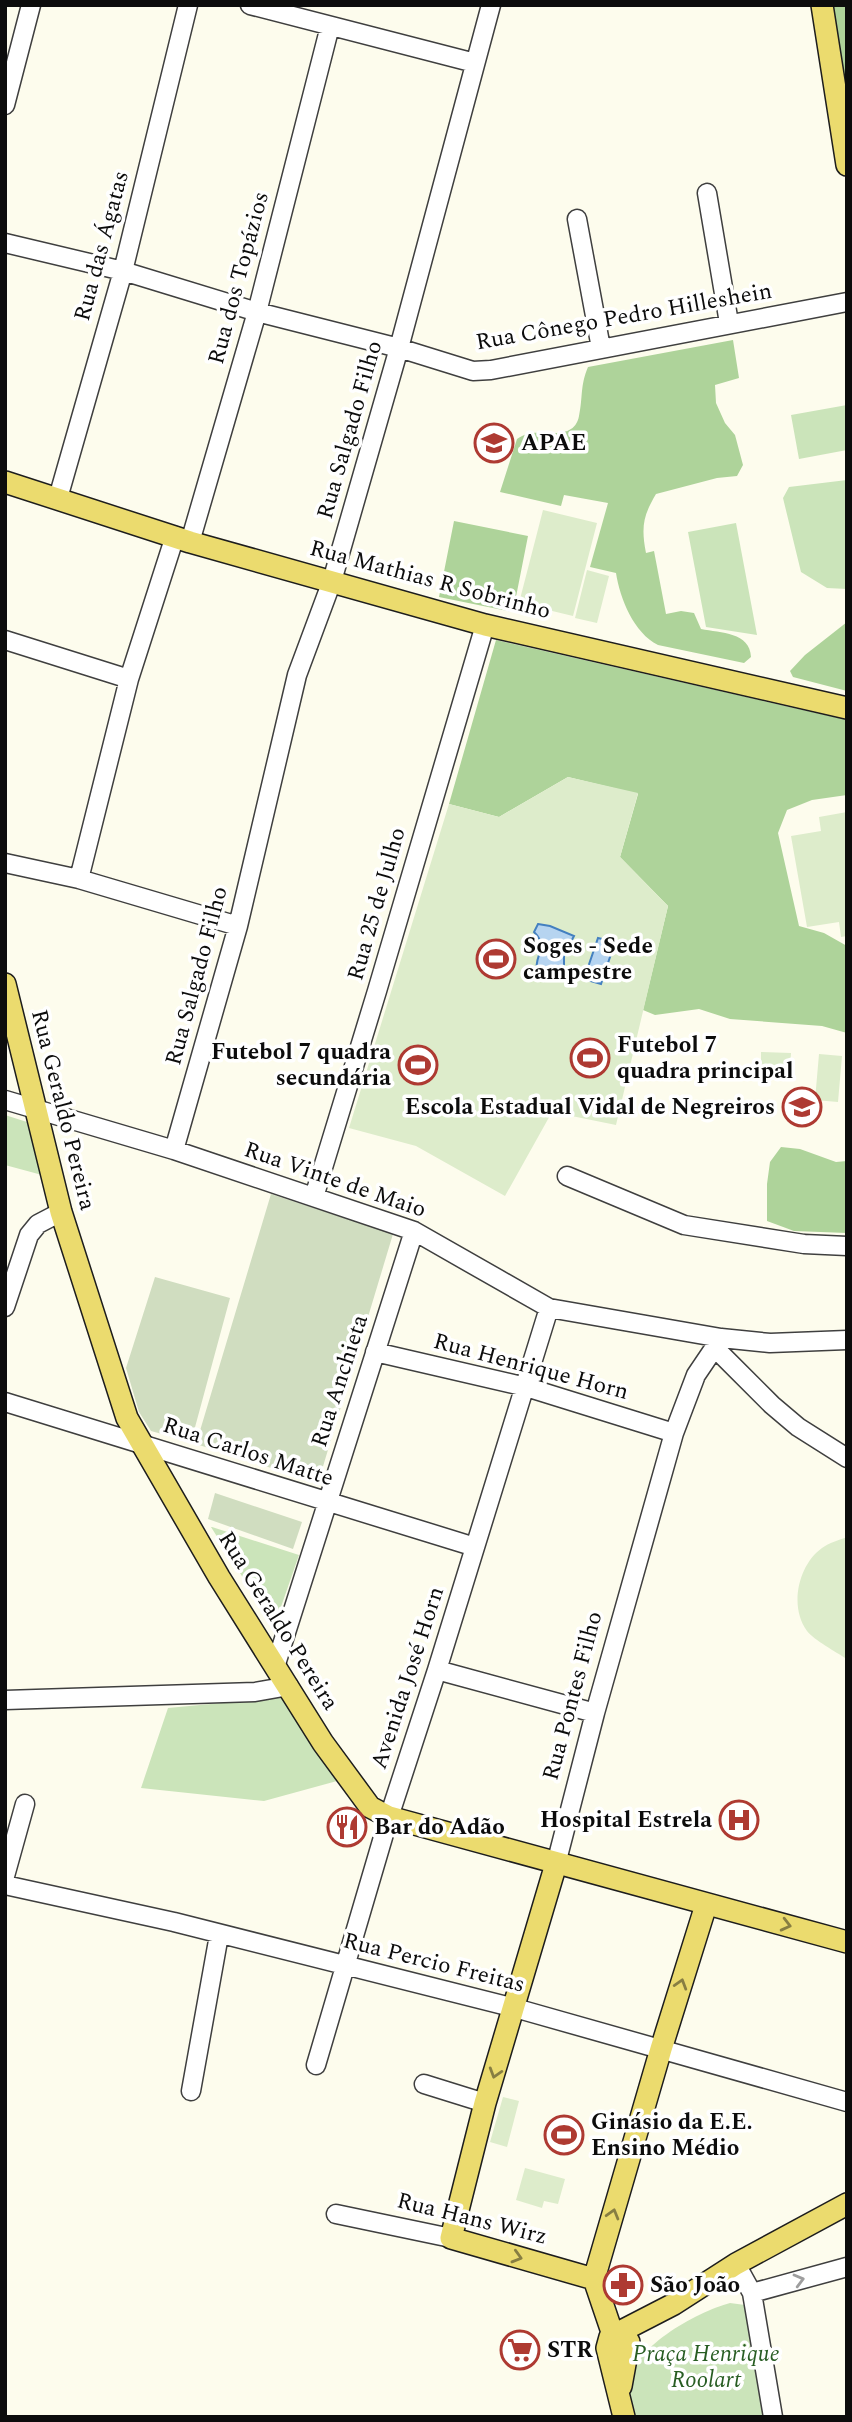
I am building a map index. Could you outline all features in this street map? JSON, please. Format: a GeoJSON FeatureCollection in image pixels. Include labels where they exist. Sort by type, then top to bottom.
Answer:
{"type":"FeatureCollection","features":[{"type":"Feature","properties":{"kind":"main road"},"geometry":{"type":"LineString","coordinates":[[822,5],[847,165]]}},
{"type":"Feature","properties":{"kind":"main road","name":"Rua Mathias R Sobrinho"},"geometry":{"type":"LineString","coordinates":[[5,482],[183,539],[485,625],[847,708]]}},
{"type":"Feature","properties":{"kind":"main road","name":"Rua Geraldo Pereira"},"geometry":{"type":"LineString","coordinates":[[5,984],[61,1212],[127,1418],[139,1443],[219,1577],[323,1743],[360,1796],[370,1807],[389,1817],[847,1942]]}},
{"type":"Feature","properties":{"kind":"main road","name":"Rua Pontes Filho"},"geometry":{"type":"LineString","coordinates":[[451,2238],[485,2103],[556,1864]]}},
{"type":"Feature","properties":{"kind":"main road"},"geometry":{"type":"LineString","coordinates":[[622,2409],[619,2342],[603,2310],[594,2279],[706,1905]]}},
{"type":"Feature","properties":{"kind":"main road"},"geometry":{"type":"LineString","coordinates":[[619,2342],[736,2264],[847,2204]]}},
{"type":"Feature","properties":{"kind":"main road","name":"Rua Hans Wirz"},"geometry":{"type":"LineString","coordinates":[[451,2238],[594,2279]]}},
{"type":"Feature","properties":{"kind":"main road"},"geometry":{"type":"LineString","coordinates":[[619,2342],[640,2320],[674,2304]]}},
{"type":"Feature","properties":{"kind":"main road"},"geometry":{"type":"LineString","coordinates":[[603,2310],[618,2320],[640,2320]]}},
{"type":"Feature","properties":{"kind":"street"},"geometry":{"type":"LineString","coordinates":[[5,104],[31,5]]}},
{"type":"Feature","properties":{"kind":"street","name":"Rua das Ágatas"},"geometry":{"type":"LineString","coordinates":[[58,498],[123,271],[188,5]]}},
{"type":"Feature","properties":{"kind":"street"},"geometry":{"type":"LineString","coordinates":[[250,5],[475,63]]}},
{"type":"Feature","properties":{"kind":"street","name":"Rua Salgado Filho"},"geometry":{"type":"LineString","coordinates":[[174,1150],[238,926],[297,675],[332,581],[400,348],[491,5]]}},
{"type":"Feature","properties":{"kind":"street","name":"Rua dos Topázios"},"geometry":{"type":"LineString","coordinates":[[79,879],[129,679],[183,539],[257,312],[330,26]]}},
{"type":"Feature","properties":{"kind":"street"},"geometry":{"type":"LineString","coordinates":[[707,192],[729,323]]}},
{"type":"Feature","properties":{"kind":"street"},"geometry":{"type":"LineString","coordinates":[[576,219],[601,348]]}},
{"type":"Feature","properties":{"kind":"street","name":"Rua Cônego Pedro Hilleshein"},"geometry":{"type":"LineString","coordinates":[[5,243],[123,271],[257,312],[400,348],[473,371],[491,370],[847,302]]}},
{"type":"Feature","properties":{"kind":"street","name":"Rua 25 de Julho"},"geometry":{"type":"LineString","coordinates":[[314,1197],[485,625]]}},
{"type":"Feature","properties":{"kind":"street"},"geometry":{"type":"LineString","coordinates":[[5,640],[129,679]]}},
{"type":"Feature","properties":{"kind":"street"},"geometry":{"type":"LineString","coordinates":[[5,863],[79,879],[238,926]]}},
{"type":"Feature","properties":{"kind":"street","name":"Rua Vinte de Maio"},"geometry":{"type":"LineString","coordinates":[[5,1100],[174,1150],[414,1231],[549,1308],[718,1343],[847,1340]]}},
{"type":"Feature","properties":{"kind":"street"},"geometry":{"type":"LineString","coordinates":[[567,1176],[684,1225],[804,1244],[847,1246]]}},
{"type":"Feature","properties":{"kind":"street"},"geometry":{"type":"LineString","coordinates":[[5,1307],[29,1235],[38,1224],[61,1212]]}},
{"type":"Feature","properties":{"kind":"street","name":"Rua Anchieta"},"geometry":{"type":"LineString","coordinates":[[275,1667],[414,1231]]}},
{"type":"Feature","properties":{"kind":"street","name":"Avenida José Horn"},"geometry":{"type":"LineString","coordinates":[[316,2065],[389,1817],[549,1308]]}},
{"type":"Feature","properties":{"kind":"street"},"geometry":{"type":"LineString","coordinates":[[718,1343],[780,1412],[798,1427],[847,1458]]}},
{"type":"Feature","properties":{"kind":"street","name":"Rua Pontes Filho"},"geometry":{"type":"LineString","coordinates":[[556,1864],[595,1713],[674,1433],[696,1374],[718,1343]]}},
{"type":"Feature","properties":{"kind":"street","name":"Rua Henrique Horn"},"geometry":{"type":"LineString","coordinates":[[375,1352],[526,1387],[674,1433]]}},
{"type":"Feature","properties":{"kind":"street","name":"Rua Carlos Matte"},"geometry":{"type":"LineString","coordinates":[[5,1402],[327,1503],[475,1546]]}},
{"type":"Feature","properties":{"kind":"street"},"geometry":{"type":"LineString","coordinates":[[437,1670],[595,1713]]}},
{"type":"Feature","properties":{"kind":"street"},"geometry":{"type":"LineString","coordinates":[[5,1700],[255,1692],[289,1686]]}},
{"type":"Feature","properties":{"kind":"street"},"geometry":{"type":"LineString","coordinates":[[5,1876],[25,1804]]}},
{"type":"Feature","properties":{"kind":"street","name":"Rua Percio Freitas"},"geometry":{"type":"LineString","coordinates":[[5,1885],[174,1922],[515,2008],[847,2102]]}},
{"type":"Feature","properties":{"kind":"street"},"geometry":{"type":"LineString","coordinates":[[191,2091],[219,1935]]}},
{"type":"Feature","properties":{"kind":"street"},"geometry":{"type":"LineString","coordinates":[[424,2084],[485,2103]]}},
{"type":"Feature","properties":{"kind":"street","name":"Rua Hans Wirz"},"geometry":{"type":"LineString","coordinates":[[336,2214],[451,2238]]}},
{"type":"Feature","properties":{"kind":"street"},"geometry":{"type":"LineString","coordinates":[[736,2264],[752,2293],[773,2417]]}},
{"type":"Feature","properties":{"kind":"street"},"geometry":{"type":"LineString","coordinates":[[752,2293],[847,2267]]}},
{"type":"Feature","properties":{"kind":"green space"},"geometry":{"type":"Polygon","coordinates":[[[829,5],[847,5],[847,91],[829,5]]]}},
{"type":"Feature","properties":{"kind":"green space"},"geometry":{"type":"Polygon","coordinates":[[[733,340],[739,378],[715,385],[716,403],[725,423],[735,435],[743,465],[737,476],[717,478],[656,494],[644,522],[644,536],[646,553],[654,551],[666,614],[681,611],[694,613],[701,629],[740,638],[746,643],[751,657],[744,663],[658,645],[649,640],[635,624],[621,594],[616,573],[590,567],[608,503],[564,495],[561,506],[500,492],[517,439],[534,433],[565,432],[576,424],[588,367],[733,340]]]}},
{"type":"Feature","properties":{"kind":"green space"},"geometry":{"type":"Polygon","coordinates":[[[847,405],[847,450],[799,459],[791,415],[847,405]]]}},
{"type":"Feature","properties":{"kind":"green space"},"geometry":{"type":"Polygon","coordinates":[[[847,480],[847,589],[827,588],[801,572],[783,498],[789,487],[847,480]]]}},
{"type":"Feature","properties":{"kind":"green space"},"geometry":{"type":"Polygon","coordinates":[[[543,510],[597,523],[573,616],[519,603],[543,510]]]}},
{"type":"Feature","properties":{"kind":"green space"},"geometry":{"type":"Polygon","coordinates":[[[454,521],[528,536],[513,612],[439,597],[454,521]]]}},
{"type":"Feature","properties":{"kind":"green space"},"geometry":{"type":"Polygon","coordinates":[[[736,523],[757,635],[706,627],[688,532],[736,523]]]}},
{"type":"Feature","properties":{"kind":"green space"},"geometry":{"type":"Polygon","coordinates":[[[587,570],[609,576],[597,623],[575,618],[587,570]]]}},
{"type":"Feature","properties":{"kind":"green space"},"geometry":{"type":"Polygon","coordinates":[[[847,622],[847,691],[793,677],[790,671],[805,655],[847,622]]]}},
{"type":"Feature","properties":{"kind":"green space"},"geometry":{"type":"Polygon","coordinates":[[[496,640],[847,720],[847,795],[812,800],[787,810],[778,833],[799,926],[824,933],[847,946],[847,1033],[822,1026],[730,1019],[699,1009],[655,1015],[643,1010],[668,906],[620,857],[638,794],[568,777],[499,817],[449,804],[496,640]]]}},
{"type":"Feature","properties":{"kind":"green space"},"geometry":{"type":"Polygon","coordinates":[[[568,777],[638,793],[620,857],[668,906],[616,1125],[552,1112],[505,1196],[416,1146],[349,1128],[449,804],[499,817],[568,777]]]}},
{"type":"Feature","properties":{"kind":"green space"},"geometry":{"type":"Polygon","coordinates":[[[847,812],[847,936],[841,937],[839,922],[807,927],[791,836],[821,831],[819,817],[847,812]]]}},
{"type":"Feature","properties":{"kind":"green space"},"geometry":{"type":"Polygon","coordinates":[[[761,1052],[791,1053],[790,1070],[761,1070],[761,1052]]]}},
{"type":"Feature","properties":{"kind":"green space"},"geometry":{"type":"Polygon","coordinates":[[[819,1054],[842,1056],[838,1102],[815,1100],[819,1054]]]}},
{"type":"Feature","properties":{"kind":"green space"},"geometry":{"type":"Polygon","coordinates":[[[5,1115],[27,1122],[42,1175],[5,1165],[5,1115]]]}},
{"type":"Feature","properties":{"kind":"green space"},"geometry":{"type":"Polygon","coordinates":[[[781,1147],[800,1149],[836,1162],[847,1161],[847,1233],[794,1231],[767,1221],[770,1162],[781,1147]]]}},
{"type":"Feature","properties":{"kind":"green space"},"geometry":{"type":"Polygon","coordinates":[[[271,1194],[393,1234],[318,1483],[196,1444],[271,1194]]]}},
{"type":"Feature","properties":{"kind":"green space"},"geometry":{"type":"Polygon","coordinates":[[[155,1277],[230,1298],[191,1442],[151,1431],[139,1412],[126,1368],[155,1277]]]}},
{"type":"Feature","properties":{"kind":"green space"},"geometry":{"type":"Polygon","coordinates":[[[215,1493],[302,1522],[293,1549],[208,1519],[215,1493]]]}},
{"type":"Feature","properties":{"kind":"green space"},"geometry":{"type":"Polygon","coordinates":[[[211,1527],[299,1555],[274,1627],[211,1527]]]}},
{"type":"Feature","properties":{"kind":"green space"},"geometry":{"type":"Polygon","coordinates":[[[847,1537],[847,1659],[807,1631],[801,1621],[798,1599],[802,1575],[814,1555],[825,1546],[847,1537]]]}},
{"type":"Feature","properties":{"kind":"green space"},"geometry":{"type":"Polygon","coordinates":[[[283,1694],[337,1781],[264,1801],[141,1788],[168,1708],[263,1699],[283,1694]]]}},
{"type":"Feature","properties":{"kind":"green space"},"geometry":{"type":"Polygon","coordinates":[[[503,2097],[519,2101],[507,2147],[490,2142],[503,2097]]]}},
{"type":"Feature","properties":{"kind":"green space"},"geometry":{"type":"Polygon","coordinates":[[[525,2168],[565,2179],[558,2204],[544,2201],[542,2208],[516,2200],[525,2168]]]}},
{"type":"Feature","properties":{"kind":"green space","name":"Praça Henrique Roolart"},"geometry":{"type":"Polygon","coordinates":[[[730,2303],[745,2305],[766,2417],[633,2417],[628,2390],[631,2375],[639,2360],[666,2334],[700,2315],[730,2303]]]}},
{"type":"Feature","properties":{"kind":"water"},"geometry":{"type":"Polygon","coordinates":[[[538,924],[574,936],[564,955],[564,977],[559,980],[537,973],[541,943],[534,932],[538,924]]]}},
{"type":"Feature","properties":{"kind":"water"},"geometry":{"type":"Polygon","coordinates":[[[598,938],[615,942],[601,984],[584,979],[598,938]]]}},
{"type":"Feature","properties":{"kind":"place","name":"APAE"},"geometry":{"type":"Point","coordinates":[494,443]}},
{"type":"Feature","properties":{"kind":"place","name":"Soges - Sede campestre"},"geometry":{"type":"Point","coordinates":[496,959]}},
{"type":"Feature","properties":{"kind":"place","name":"Futebol 7 quadra principal"},"geometry":{"type":"Point","coordinates":[590,1058]}},
{"type":"Feature","properties":{"kind":"place","name":"Futebol 7 quadra secundária"},"geometry":{"type":"Point","coordinates":[418,1065]}},
{"type":"Feature","properties":{"kind":"place","name":"Escola Estadual Vidal de Negreiros"},"geometry":{"type":"Point","coordinates":[802,1107]}},
{"type":"Feature","properties":{"kind":"place","name":"Hospital Estrela"},"geometry":{"type":"Point","coordinates":[739,1820]}},
{"type":"Feature","properties":{"kind":"place","name":"Bar do Adão"},"geometry":{"type":"Point","coordinates":[347,1827]}},
{"type":"Feature","properties":{"kind":"place","name":"Ginásio da E.E. Ensino Médio"},"geometry":{"type":"Point","coordinates":[564,2135]}},
{"type":"Feature","properties":{"kind":"place","name":"São João"},"geometry":{"type":"Point","coordinates":[623,2285]}},
{"type":"Feature","properties":{"kind":"place","name":"STR"},"geometry":{"type":"Point","coordinates":[520,2350]}}]}
